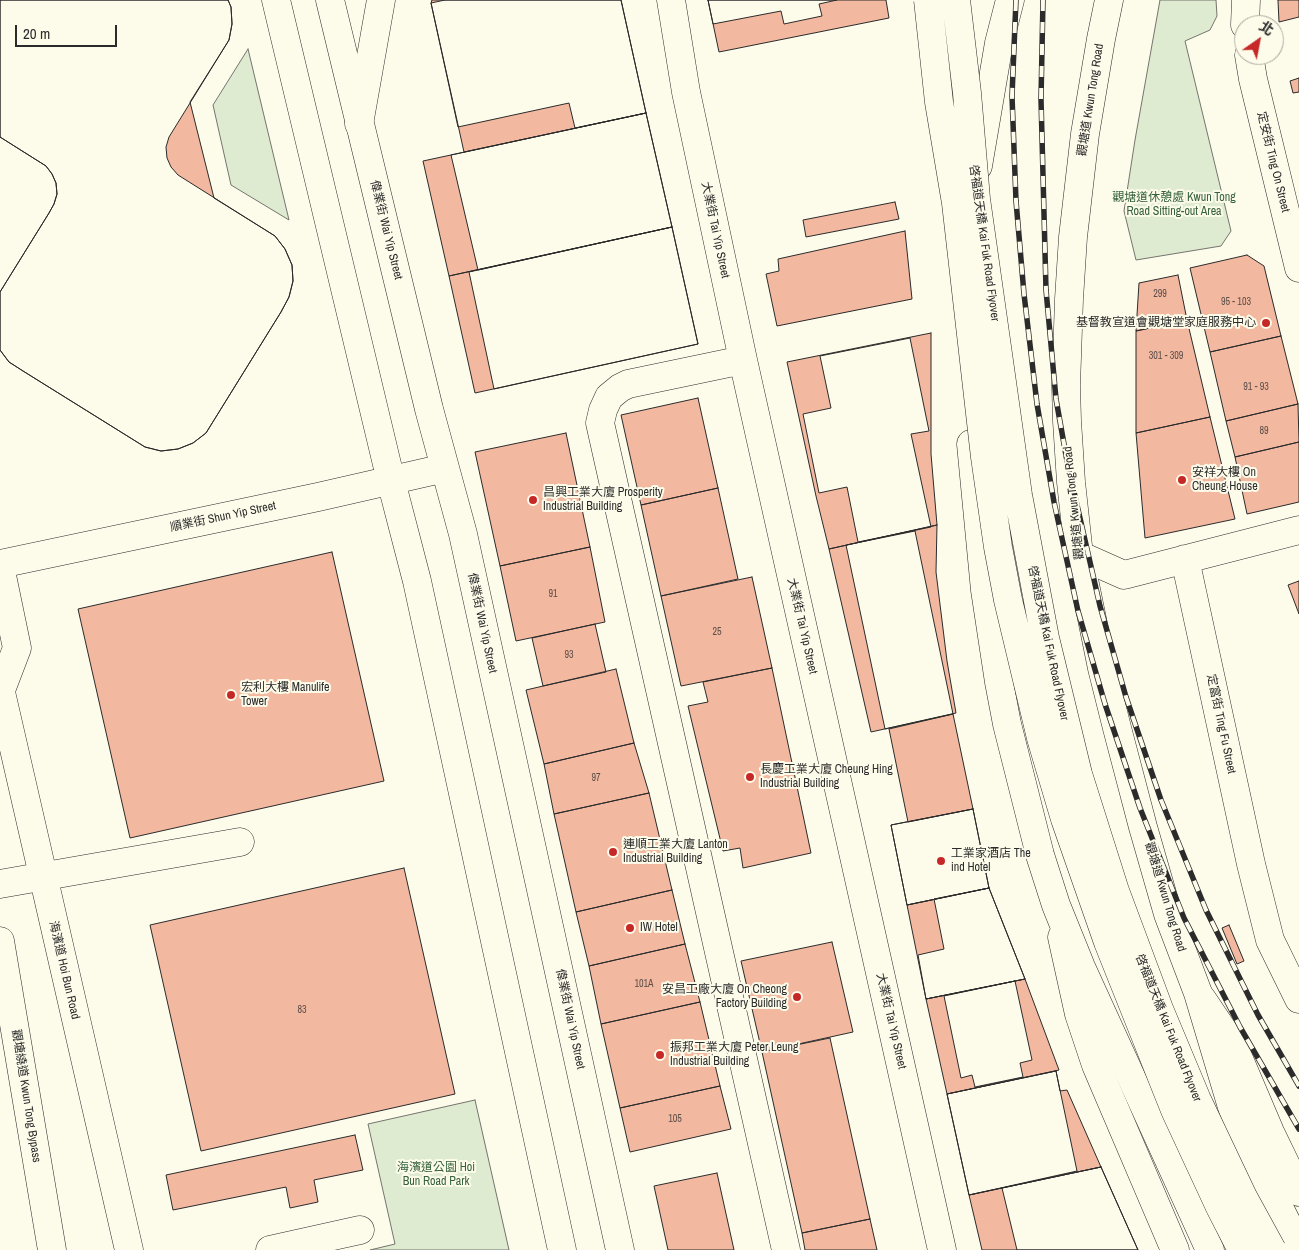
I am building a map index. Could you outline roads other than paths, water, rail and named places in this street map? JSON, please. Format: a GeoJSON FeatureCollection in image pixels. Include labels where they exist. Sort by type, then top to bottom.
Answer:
{"type":"FeatureCollection","features":[{"type":"Feature","properties":{"kind":"main road"},"geometry":{"type":"LineString","coordinates":[[276,0],[417,581],[562,1250]]}},
{"type":"Feature","properties":{"kind":"main road","name":"偉業街 Wai Yip Street"},"geometry":{"type":"LineString","coordinates":[[330,0],[359,124],[467,552],[620,1250]]}},
{"type":"Feature","properties":{"kind":"main road"},"geometry":{"type":"LineString","coordinates":[[359,124],[381,0]]}},
{"type":"Feature","properties":{"kind":"main road","name":"大業街 Tai Yip Street"},"geometry":{"type":"LineString","coordinates":[[671,0],[686,92],[743,360],[942,1250]]}},
{"type":"Feature","properties":{"kind":"main road","name":"啓福道天橋 Kai Fuk Road Flyover"},"geometry":{"type":"LineString","coordinates":[[928,0],[939,102],[956,203],[974,370],[996,529],[1008,600],[1040,738],[1064,819],[1108,942],[1175,1110],[1242,1250]]}},
{"type":"Feature","properties":{"kind":"main road","name":"啓福道天橋 Kai Fuk Road Flyover"},"geometry":{"type":"LineString","coordinates":[[956,0],[967,93],[976,198],[1018,495],[1045,638],[1078,774],[1118,901],[1159,1009],[1197,1100],[1243,1197],[1272,1250]]}},
{"type":"Feature","properties":{"kind":"main road"},"geometry":{"type":"LineString","coordinates":[[1010,0],[999,43],[980,154],[969,255],[966,349],[972,450],[984,572],[999,682],[1026,806],[1056,905],[1100,1011],[1210,1250]]}},
{"type":"Feature","properties":{"kind":"main road","name":"觀塘道 Kwun Tong Road"},"geometry":{"type":"LineString","coordinates":[[1110,0],[1101,39],[1085,134],[1073,237],[1069,299],[1066,395],[1071,482],[1079,556],[1102,668],[1143,827],[1168,914],[1198,993],[1232,1107],[1246,1142],[1299,1247]]}},
{"type":"Feature","properties":{"kind":"main road"},"geometry":{"type":"LineString","coordinates":[[1245,15],[1246,0]]}},
{"type":"Feature","properties":{"kind":"main road","name":"定安街 Ting On Street"},"geometry":{"type":"LineString","coordinates":[[1251,65],[1299,268]]}},
{"type":"Feature","properties":{"kind":"main road"},"geometry":{"type":"LineString","coordinates":[[743,360],[628,384],[610,397],[603,410],[600,424],[786,1250]]}},
{"type":"Feature","properties":{"kind":"main road","name":"順業街 Shun Yip Street"},"geometry":{"type":"LineString","coordinates":[[0,565],[445,468]]}},
{"type":"Feature","properties":{"kind":"main road"},"geometry":{"type":"LineString","coordinates":[[1079,556],[1124,575],[1299,530]]}},
{"type":"Feature","properties":{"kind":"main road","name":"定富街 Ting Fu Street"},"geometry":{"type":"LineString","coordinates":[[1185,558],[1251,864],[1270,940],[1299,999]]}},
{"type":"Feature","properties":{"kind":"main road","name":"海濱道 Hoi Bun Road"},"geometry":{"type":"LineString","coordinates":[[0,565],[17,648],[0,689],[129,1250]]}},
{"type":"Feature","properties":{"kind":"main road"},"geometry":{"type":"LineString","coordinates":[[0,884],[240,842]]}},
{"type":"Feature","properties":{"kind":"main road"},"geometry":{"type":"LineString","coordinates":[[1056,905],[1067,966],[1079,1014],[1096,1065],[1175,1250]]}},
{"type":"Feature","properties":{"kind":"main road","name":"觀塘繞道 Kwun Tong Bypass"},"geometry":{"type":"LineString","coordinates":[[0,941],[52,1250]]}},
{"type":"Feature","properties":{"kind":"main road","name":"觀塘道 Kwun Tong Road"},"geometry":{"type":"LineString","coordinates":[[1198,993],[1233,1045],[1270,1132],[1299,1192]]}},
{"type":"Feature","properties":{"kind":"main road"},"geometry":{"type":"LineString","coordinates":[[270,1250],[360,1230]]}},
{"type":"Feature","properties":{"kind":"railway"},"geometry":{"type":"LineString","coordinates":[[1016,0],[1012,96],[1016,201],[1024,294],[1037,404],[1054,502],[1078,611],[1105,704],[1140,808],[1184,918],[1240,1027],[1299,1129]]}},
{"type":"Feature","properties":{"kind":"railway"},"geometry":{"type":"LineString","coordinates":[[1043,0],[1041,99],[1046,290],[1056,399],[1067,461],[1100,606],[1126,697],[1161,800],[1206,910],[1258,1015],[1299,1086]]}},
{"type":"Feature","properties":{"kind":"place","name":"基督教宣道會觀塘堂家庭服務中心"},"geometry":{"type":"Point","coordinates":[1266,323]}},
{"type":"Feature","properties":{"kind":"place","name":"安祥大樓 On Cheung House"},"geometry":{"type":"Point","coordinates":[1182,480]}},
{"type":"Feature","properties":{"kind":"place","name":"昌興工業大廈 Prosperity Industrial Building"},"geometry":{"type":"Point","coordinates":[533,500]}},
{"type":"Feature","properties":{"kind":"place","name":"宏利大樓 Manulife Tower"},"geometry":{"type":"Point","coordinates":[231,695]}},
{"type":"Feature","properties":{"kind":"place","name":"長慶工業大廈 Cheung Hing Industrial Building"},"geometry":{"type":"Point","coordinates":[750,777]}},
{"type":"Feature","properties":{"kind":"place","name":"連順工業大廈 Lanton Industrial Building"},"geometry":{"type":"Point","coordinates":[613,852]}},
{"type":"Feature","properties":{"kind":"place","name":"工業家酒店 The ind Hotel"},"geometry":{"type":"Point","coordinates":[941,861]}},
{"type":"Feature","properties":{"kind":"place","name":"IW Hotel"},"geometry":{"type":"Point","coordinates":[630,928]}},
{"type":"Feature","properties":{"kind":"place","name":"安昌工廠大廈 On Cheong Factory Building"},"geometry":{"type":"Point","coordinates":[797,997]}},
{"type":"Feature","properties":{"kind":"place","name":"振邦工業大廈 Peter Leung Industrial Building"},"geometry":{"type":"Point","coordinates":[660,1055]}},
{"type":"Feature","properties":{"kind":"park label","name":"觀塘道休憩處 Kwun Tong Road Sitting-out Area"},"geometry":{"type":"Point","coordinates":[1174,205]}},
{"type":"Feature","properties":{"kind":"park label","name":"海濱道公園 Hoi Bun Road Park"},"geometry":{"type":"Point","coordinates":[436,1175]}}]}
